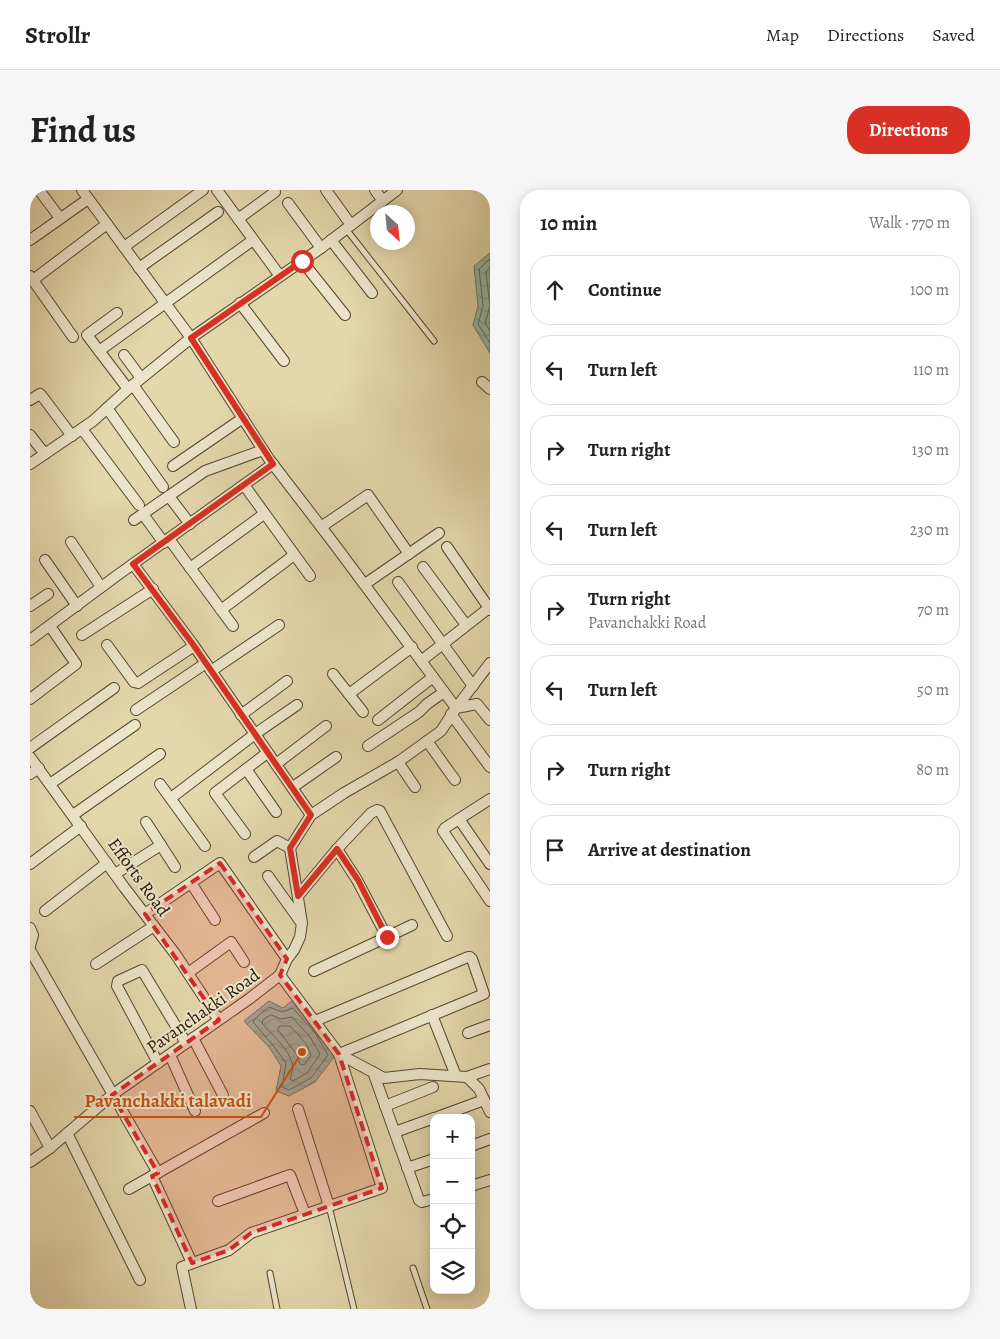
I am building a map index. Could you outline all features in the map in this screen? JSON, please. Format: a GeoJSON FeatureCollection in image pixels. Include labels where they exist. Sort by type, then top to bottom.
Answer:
{"type":"FeatureCollection","features":[{"type":"Feature","properties":{"kind":"street"},"geometry":{"type":"LineString","coordinates":[[39,190],[60,218]]}},
{"type":"Feature","properties":{"kind":"street"},"geometry":{"type":"LineString","coordinates":[[124,248],[203,190]]}},
{"type":"Feature","properties":{"kind":"street"},"geometry":{"type":"LineString","coordinates":[[217,190],[280,276]]}},
{"type":"Feature","properties":{"kind":"street"},"geometry":{"type":"LineString","coordinates":[[326,190],[348,228]]}},
{"type":"Feature","properties":{"kind":"street"},"geometry":{"type":"LineString","coordinates":[[375,190],[383,201]]}},
{"type":"Feature","properties":{"kind":"street"},"geometry":{"type":"LineString","coordinates":[[30,464],[82,429],[191,338],[321,248],[397,190]]}},
{"type":"Feature","properties":{"kind":"street"},"geometry":{"type":"LineString","coordinates":[[238,219],[274,192]]}},
{"type":"Feature","properties":{"kind":"street"},"geometry":{"type":"LineString","coordinates":[[30,240],[60,218],[85,194],[191,338],[273,464],[365,584],[444,692],[490,767]]}},
{"type":"Feature","properties":{"kind":"street"},"geometry":{"type":"LineString","coordinates":[[288,203],[321,248]]}},
{"type":"Feature","properties":{"kind":"street"},"geometry":{"type":"LineString","coordinates":[[139,268],[218,212]]}},
{"type":"Feature","properties":{"kind":"street"},"geometry":{"type":"LineString","coordinates":[[73,337],[31,278],[107,224]]}},
{"type":"Feature","properties":{"kind":"street"},"geometry":{"type":"LineString","coordinates":[[99,351],[254,240]]}},
{"type":"Feature","properties":{"kind":"street"},"geometry":{"type":"LineString","coordinates":[[331,240],[372,293]]}},
{"type":"Feature","properties":{"kind":"street"},"geometry":{"type":"LineString","coordinates":[[302,261],[345,315]]}},
{"type":"Feature","properties":{"kind":"street"},"geometry":{"type":"LineString","coordinates":[[240,303],[284,361]]}},
{"type":"Feature","properties":{"kind":"street"},"geometry":{"type":"LineString","coordinates":[[117,314],[88,335],[99,351],[134,384],[174,442]]}},
{"type":"Feature","properties":{"kind":"street"},"geometry":{"type":"LineString","coordinates":[[124,355],[134,384]]}},
{"type":"Feature","properties":{"kind":"street"},"geometry":{"type":"LineString","coordinates":[[30,400],[37,394],[40,394],[72,436]]}},
{"type":"Feature","properties":{"kind":"street"},"geometry":{"type":"LineString","coordinates":[[107,408],[163,487]]}},
{"type":"Feature","properties":{"kind":"street"},"geometry":{"type":"LineString","coordinates":[[173,466],[243,418]]}},
{"type":"Feature","properties":{"kind":"street"},"geometry":{"type":"LineString","coordinates":[[82,429],[139,505]]}},
{"type":"Feature","properties":{"kind":"street"},"geometry":{"type":"LineString","coordinates":[[30,434],[45,454]]}},
{"type":"Feature","properties":{"kind":"street"},"geometry":{"type":"LineString","coordinates":[[134,520],[205,471],[263,450]]}},
{"type":"Feature","properties":{"kind":"street"},"geometry":{"type":"LineString","coordinates":[[30,640],[273,464]]}},
{"type":"Feature","properties":{"kind":"street"},"geometry":{"type":"LineString","coordinates":[[244,485],[310,576]]}},
{"type":"Feature","properties":{"kind":"street"},"geometry":{"type":"LineString","coordinates":[[321,527],[368,495],[409,554]]}},
{"type":"Feature","properties":{"kind":"street"},"geometry":{"type":"LineString","coordinates":[[171,499],[190,524]]}},
{"type":"Feature","properties":{"kind":"street"},"geometry":{"type":"LineString","coordinates":[[190,568],[264,514]]}},
{"type":"Feature","properties":{"kind":"street"},"geometry":{"type":"LineString","coordinates":[[146,517],[190,568],[233,626]]}},
{"type":"Feature","properties":{"kind":"street"},"geometry":{"type":"LineString","coordinates":[[365,584],[439,533]]}},
{"type":"Feature","properties":{"kind":"street"},"geometry":{"type":"LineString","coordinates":[[71,542],[101,587]]}},
{"type":"Feature","properties":{"kind":"street"},"geometry":{"type":"LineString","coordinates":[[421,660],[489,609],[447,547]]}},
{"type":"Feature","properties":{"kind":"street"},"geometry":{"type":"LineString","coordinates":[[221,610],[294,555]]}},
{"type":"Feature","properties":{"kind":"street"},"geometry":{"type":"LineString","coordinates":[[44,560],[77,606]]}},
{"type":"Feature","properties":{"kind":"street"},"geometry":{"type":"LineString","coordinates":[[133,564],[194,646],[311,815]]}},
{"type":"Feature","properties":{"kind":"street"},"geometry":{"type":"LineString","coordinates":[[423,566],[466,625]]}},
{"type":"Feature","properties":{"kind":"street"},"geometry":{"type":"LineString","coordinates":[[398,582],[473,686]]}},
{"type":"Feature","properties":{"kind":"street"},"geometry":{"type":"LineString","coordinates":[[82,635],[153,589]]}},
{"type":"Feature","properties":{"kind":"street"},"geometry":{"type":"LineString","coordinates":[[30,606],[48,594]]}},
{"type":"Feature","properties":{"kind":"street"},"geometry":{"type":"LineString","coordinates":[[136,710],[279,625]]}},
{"type":"Feature","properties":{"kind":"street"},"geometry":{"type":"LineString","coordinates":[[30,699],[76,664],[50,626]]}},
{"type":"Feature","properties":{"kind":"street"},"geometry":{"type":"LineString","coordinates":[[107,645],[134,682],[138,683],[194,646]]}},
{"type":"Feature","properties":{"kind":"street"},"geometry":{"type":"LineString","coordinates":[[349,694],[412,647]]}},
{"type":"Feature","properties":{"kind":"street"},"geometry":{"type":"LineString","coordinates":[[254,857],[277,842],[290,848],[311,815],[344,793],[398,762],[441,731],[490,663]]}},
{"type":"Feature","properties":{"kind":"street"},"geometry":{"type":"LineString","coordinates":[[333,674],[363,712]]}},
{"type":"Feature","properties":{"kind":"street"},"geometry":{"type":"LineString","coordinates":[[378,720],[433,677]]}},
{"type":"Feature","properties":{"kind":"street"},"geometry":{"type":"LineString","coordinates":[[240,715],[287,681]]}},
{"type":"Feature","properties":{"kind":"street"},"geometry":{"type":"LineString","coordinates":[[30,748],[114,688]]}},
{"type":"Feature","properties":{"kind":"street"},"geometry":{"type":"LineString","coordinates":[[368,746],[419,712],[444,692]]}},
{"type":"Feature","properties":{"kind":"street"},"geometry":{"type":"LineString","coordinates":[[454,711],[477,704],[490,720]]}},
{"type":"Feature","properties":{"kind":"street"},"geometry":{"type":"LineString","coordinates":[[171,798],[254,734],[297,706]]}},
{"type":"Feature","properties":{"kind":"street"},"geometry":{"type":"LineString","coordinates":[[50,784],[136,725]]}},
{"type":"Feature","properties":{"kind":"street"},"geometry":{"type":"LineString","coordinates":[[276,764],[326,726]]}},
{"type":"Feature","properties":{"kind":"street"},"geometry":{"type":"LineString","coordinates":[[427,741],[454,780]]}},
{"type":"Feature","properties":{"kind":"street"},"geometry":{"type":"LineString","coordinates":[[245,834],[215,793],[267,753]]}},
{"type":"Feature","properties":{"kind":"street"},"geometry":{"type":"LineString","coordinates":[[73,815],[160,754]]}},
{"type":"Feature","properties":{"kind":"street","name":"Efforts Road"},"geometry":{"type":"LineString","coordinates":[[30,757],[34,771],[50,784],[188,973],[218,1019]]}},
{"type":"Feature","properties":{"kind":"street"},"geometry":{"type":"LineString","coordinates":[[293,787],[336,757]]}},
{"type":"Feature","properties":{"kind":"street"},"geometry":{"type":"LineString","coordinates":[[398,762],[415,787]]}},
{"type":"Feature","properties":{"kind":"street"},"geometry":{"type":"LineString","coordinates":[[246,769],[276,812]]}},
{"type":"Feature","properties":{"kind":"street"},"geometry":{"type":"LineString","coordinates":[[160,784],[205,846]]}},
{"type":"Feature","properties":{"kind":"street"},"geometry":{"type":"LineString","coordinates":[[490,799],[443,831],[490,901]]}},
{"type":"Feature","properties":{"kind":"street"},"geometry":{"type":"LineString","coordinates":[[298,896],[337,849],[377,810],[380,811],[447,936]]}},
{"type":"Feature","properties":{"kind":"street"},"geometry":{"type":"LineString","coordinates":[[459,820],[490,864]]}},
{"type":"Feature","properties":{"kind":"street"},"geometry":{"type":"LineString","coordinates":[[146,822],[175,867]]}},
{"type":"Feature","properties":{"kind":"street"},"geometry":{"type":"LineString","coordinates":[[30,864],[81,826]]}},
{"type":"Feature","properties":{"kind":"street"},"geometry":{"type":"LineString","coordinates":[[115,874],[160,845]]}},
{"type":"Feature","properties":{"kind":"street","name":"Pavanchakki Road"},"geometry":{"type":"LineString","coordinates":[[30,1162],[50,1148],[112,1095],[249,999],[280,975],[300,937],[302,924],[290,848]]}},
{"type":"Feature","properties":{"kind":"street"},"geometry":{"type":"LineString","coordinates":[[337,849],[358,880],[387,937]]}},
{"type":"Feature","properties":{"kind":"street"},"geometry":{"type":"LineString","coordinates":[[45,910],[107,863]]}},
{"type":"Feature","properties":{"kind":"street"},"geometry":{"type":"LineString","coordinates":[[145,914],[220,863],[287,959]]}},
{"type":"Feature","properties":{"kind":"street"},"geometry":{"type":"LineString","coordinates":[[268,876],[302,924]]}},
{"type":"Feature","properties":{"kind":"street"},"geometry":{"type":"LineString","coordinates":[[190,883],[215,920]]}},
{"type":"Feature","properties":{"kind":"street"},"geometry":{"type":"LineString","coordinates":[[96,964],[154,926]]}},
{"type":"Feature","properties":{"kind":"street"},"geometry":{"type":"LineString","coordinates":[[314,971],[412,926]]}},
{"type":"Feature","properties":{"kind":"street"},"geometry":{"type":"LineString","coordinates":[[30,928],[33,935],[30,946]]}},
{"type":"Feature","properties":{"kind":"street"},"geometry":{"type":"LineString","coordinates":[[188,973],[231,942],[244,962]]}},
{"type":"Feature","properties":{"kind":"street"},"geometry":{"type":"LineString","coordinates":[[30,950],[155,1175],[192,1263]]}},
{"type":"Feature","properties":{"kind":"street"},"geometry":{"type":"LineString","coordinates":[[315,1020],[470,957],[484,994],[339,1054]]}},
{"type":"Feature","properties":{"kind":"street"},"geometry":{"type":"LineString","coordinates":[[158,1063],[117,986],[118,981],[139,970],[145,972],[223,1094]]}},
{"type":"Feature","properties":{"kind":"street"},"geometry":{"type":"LineString","coordinates":[[191,1309],[182,1267],[229,1250],[251,1233],[382,1188],[339,1054],[280,975]]}},
{"type":"Feature","properties":{"kind":"street"},"geometry":{"type":"LineString","coordinates":[[432,1016],[462,1076],[479,1090],[490,1112]]}},
{"type":"Feature","properties":{"kind":"street"},"geometry":{"type":"LineString","coordinates":[[468,1033],[490,1025]]}},
{"type":"Feature","properties":{"kind":"street"},"geometry":{"type":"LineString","coordinates":[[339,1054],[384,1078],[420,1074],[462,1076],[490,1068]]}},
{"type":"Feature","properties":{"kind":"street"},"geometry":{"type":"LineString","coordinates":[[170,1055],[195,1111]]}},
{"type":"Feature","properties":{"kind":"street"},"geometry":{"type":"LineString","coordinates":[[373,1072],[420,1202],[430,1200]]}},
{"type":"Feature","properties":{"kind":"street"},"geometry":{"type":"LineString","coordinates":[[385,1106],[432,1087]]}},
{"type":"Feature","properties":{"kind":"street"},"geometry":{"type":"LineString","coordinates":[[445,1114],[484,1100]]}},
{"type":"Feature","properties":{"kind":"street"},"geometry":{"type":"LineString","coordinates":[[298,1108],[329,1206]]}},
{"type":"Feature","properties":{"kind":"street"},"geometry":{"type":"LineString","coordinates":[[30,1111],[50,1148]]}},
{"type":"Feature","properties":{"kind":"street"},"geometry":{"type":"LineString","coordinates":[[129,1189],[264,1113]]}},
{"type":"Feature","properties":{"kind":"street"},"geometry":{"type":"LineString","coordinates":[[395,1132],[430,1119]]}},
{"type":"Feature","properties":{"kind":"street"},"geometry":{"type":"LineString","coordinates":[[67,1133],[140,1280]]}},
{"type":"Feature","properties":{"kind":"street"},"geometry":{"type":"LineString","coordinates":[[475,1145],[490,1139]]}},
{"type":"Feature","properties":{"kind":"street"},"geometry":{"type":"LineString","coordinates":[[407,1168],[431,1159]]}},
{"type":"Feature","properties":{"kind":"street"},"geometry":{"type":"LineString","coordinates":[[218,1201],[290,1175],[306,1214]]}},
{"type":"Feature","properties":{"kind":"street"},"geometry":{"type":"LineString","coordinates":[[475,1185],[490,1180]]}},
{"type":"Feature","properties":{"kind":"lane"},"geometry":{"type":"LineString","coordinates":[[348,228],[434,341]]}},
{"type":"Feature","properties":{"kind":"lane"},"geometry":{"type":"LineString","coordinates":[[329,1206],[354,1309]]}},
{"type":"Feature","properties":{"kind":"lane"},"geometry":{"type":"LineString","coordinates":[[413,1268],[426,1309]]}},
{"type":"Feature","properties":{"kind":"lane"},"geometry":{"type":"LineString","coordinates":[[270,1274],[277,1309]]}},
{"type":"Feature","properties":{"kind":"highlighted area"},"geometry":{"type":"Polygon","coordinates":[[[220,863],[287,959],[280,975],[339,1054],[382,1188],[251,1233],[229,1250],[192,1263],[152,1176],[158,1173],[112,1095],[219,1020],[145,914],[220,863]]]}},
{"type":"Feature","properties":{"kind":"water"},"geometry":{"type":"Polygon","coordinates":[[[490,253],[490,353],[473,325],[478,306],[474,266],[490,253]]]}},
{"type":"Feature","properties":{"kind":"water"},"geometry":{"type":"Polygon","coordinates":[[[293,1000],[326,1041],[334,1057],[315,1082],[289,1096],[276,1091],[281,1066],[269,1047],[244,1021],[269,1001],[283,1008],[293,1000]]]}},
{"type":"Feature","properties":{"kind":"place","name":"Pavanchakki talavadi"},"geometry":{"type":"Point","coordinates":[302,1052]}},
{"type":"Feature","properties":{"kind":"route"},"geometry":{"type":"LineString","coordinates":[[302,261],[191,338],[273,464],[133,564],[192,643],[311,815],[290,848],[292,870],[298,896],[337,849],[358,880],[387,937]]}}]}
